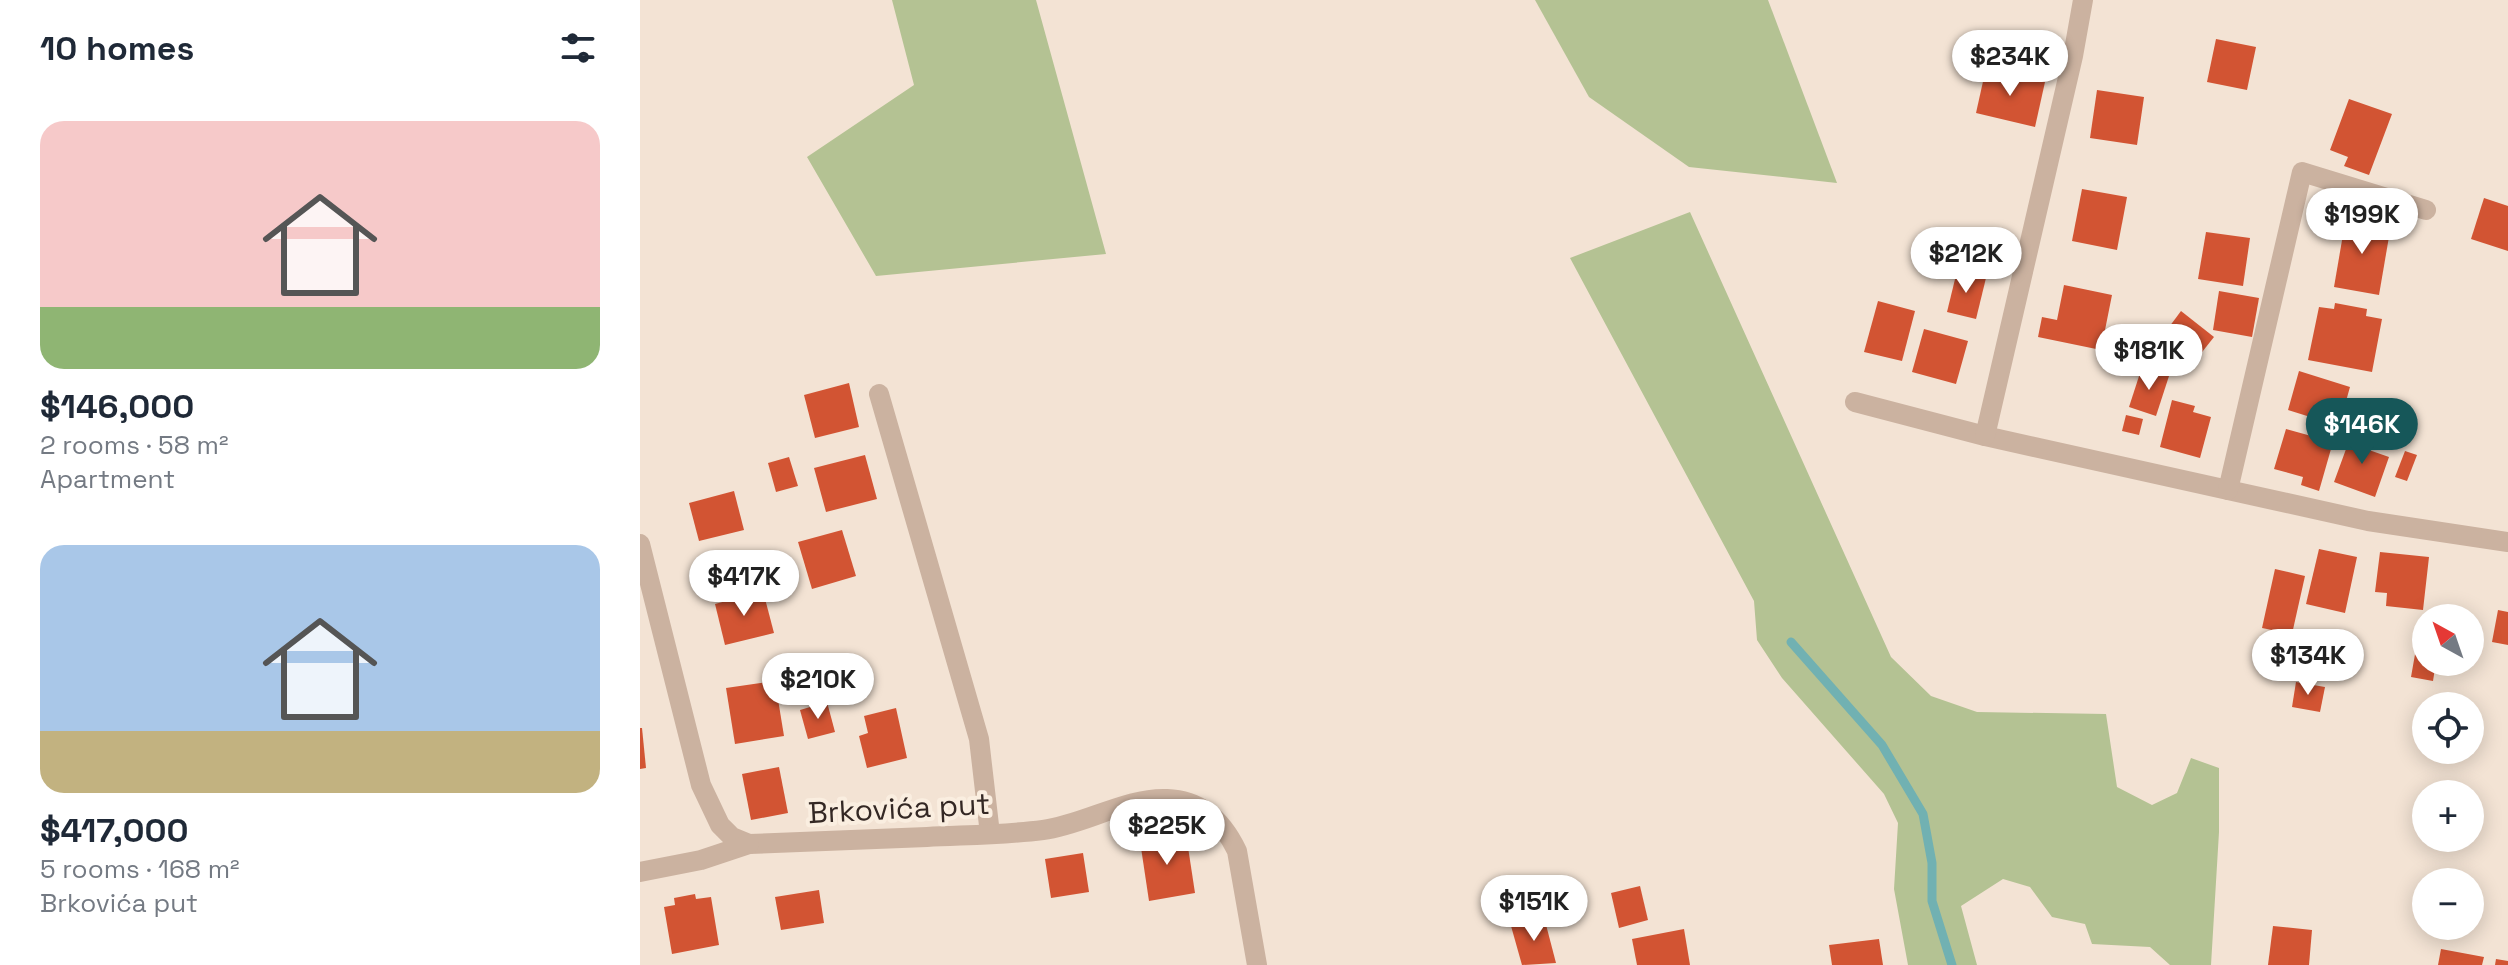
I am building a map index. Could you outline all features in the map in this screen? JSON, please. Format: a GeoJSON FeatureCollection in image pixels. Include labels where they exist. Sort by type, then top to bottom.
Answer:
{"type":"FeatureCollection","features":[{"type":"Feature","properties":{"kind":"street"},"geometry":{"type":"LineString","coordinates":[[1985,436],[2073,56],[2083,0]]}},
{"type":"Feature","properties":{"kind":"street"},"geometry":{"type":"LineString","coordinates":[[2228,490],[2302,172],[2426,210]]}},
{"type":"Feature","properties":{"kind":"street"},"geometry":{"type":"LineString","coordinates":[[879,394],[979,739],[990,834]]}},
{"type":"Feature","properties":{"kind":"street"},"geometry":{"type":"LineString","coordinates":[[1855,402],[1985,436],[2368,521],[2508,542]]}},
{"type":"Feature","properties":{"kind":"street"},"geometry":{"type":"LineString","coordinates":[[640,544],[701,785],[720,825],[732,837],[749,844]]}},
{"type":"Feature","properties":{"kind":"street","name":"Brkovića put"},"geometry":{"type":"LineString","coordinates":[[640,872],[701,860],[749,844],[1046,830],[1142,802],[1167,799],[1196,805],[1229,835],[1237,851],[1257,965]]}},
{"type":"Feature","properties":{"kind":"green space"},"geometry":{"type":"Polygon","coordinates":[[[892,0],[1036,0],[1106,254],[876,276],[807,157],[914,85],[892,0]]]}},
{"type":"Feature","properties":{"kind":"green space"},"geometry":{"type":"Polygon","coordinates":[[[1535,0],[1768,0],[1837,183],[1689,167],[1589,97],[1535,0]]]}},
{"type":"Feature","properties":{"kind":"green space"},"geometry":{"type":"Polygon","coordinates":[[[1690,212],[1891,657],[1931,696],[1977,712],[2106,714],[2117,787],[2152,805],[2177,793],[2191,758],[2219,768],[2219,832],[2211,965],[2170,965],[2150,947],[2092,944],[2085,924],[2052,917],[2030,887],[2003,879],[1961,906],[1977,965],[1908,965],[1894,889],[1898,823],[1884,794],[1782,678],[1757,640],[1754,601],[1570,258],[1690,212]]]}},
{"type":"Feature","properties":{"kind":"building"},"geometry":{"type":"Polygon","coordinates":[[[2216,39],[2256,47],[2247,90],[2207,82],[2216,39]]]}},
{"type":"Feature","properties":{"kind":"building"},"geometry":{"type":"Polygon","coordinates":[[[1986,68],[2045,82],[2035,127],[1976,113],[1986,68]]]}},
{"type":"Feature","properties":{"kind":"building"},"geometry":{"type":"Polygon","coordinates":[[[2097,90],[2144,97],[2137,145],[2090,138],[2097,90]]]}},
{"type":"Feature","properties":{"kind":"building"},"geometry":{"type":"Polygon","coordinates":[[[2349,99],[2392,114],[2369,175],[2344,166],[2348,157],[2330,150],[2349,99]]]}},
{"type":"Feature","properties":{"kind":"building"},"geometry":{"type":"Polygon","coordinates":[[[2082,189],[2127,197],[2117,250],[2072,241],[2082,189]]]}},
{"type":"Feature","properties":{"kind":"building"},"geometry":{"type":"Polygon","coordinates":[[[2484,198],[2508,206],[2508,251],[2471,239],[2484,198]]]}},
{"type":"Feature","properties":{"kind":"building"},"geometry":{"type":"Polygon","coordinates":[[[2346,217],[2391,225],[2379,295],[2334,287],[2346,217]]]}},
{"type":"Feature","properties":{"kind":"building"},"geometry":{"type":"Polygon","coordinates":[[[2206,232],[2250,238],[2243,286],[2198,279],[2206,232]]]}},
{"type":"Feature","properties":{"kind":"building"},"geometry":{"type":"Polygon","coordinates":[[[1957,271],[1986,278],[1976,319],[1947,312],[1957,271]]]}},
{"type":"Feature","properties":{"kind":"building"},"geometry":{"type":"Polygon","coordinates":[[[2064,285],[2112,295],[2101,350],[2038,337],[2042,317],[2057,320],[2064,285]]]}},
{"type":"Feature","properties":{"kind":"building"},"geometry":{"type":"Polygon","coordinates":[[[2219,291],[2259,298],[2252,337],[2213,330],[2219,291]]]}},
{"type":"Feature","properties":{"kind":"building"},"geometry":{"type":"Polygon","coordinates":[[[1878,301],[1915,311],[1902,361],[1864,352],[1878,301]]]}},
{"type":"Feature","properties":{"kind":"building"},"geometry":{"type":"Polygon","coordinates":[[[2335,303],[2367,309],[2366,316],[2382,319],[2372,372],[2308,360],[2319,307],[2334,309],[2335,303]]]}},
{"type":"Feature","properties":{"kind":"building"},"geometry":{"type":"Polygon","coordinates":[[[2181,311],[2214,337],[2187,371],[2155,346],[2181,311]]]}},
{"type":"Feature","properties":{"kind":"building"},"geometry":{"type":"Polygon","coordinates":[[[1924,329],[1968,341],[1956,384],[1912,372],[1924,329]]]}},
{"type":"Feature","properties":{"kind":"building"},"geometry":{"type":"Polygon","coordinates":[[[2142,367],[2169,376],[2156,416],[2129,407],[2142,367]]]}},
{"type":"Feature","properties":{"kind":"building"},"geometry":{"type":"Polygon","coordinates":[[[2299,371],[2350,387],[2339,426],[2288,410],[2299,371]]]}},
{"type":"Feature","properties":{"kind":"building"},"geometry":{"type":"Polygon","coordinates":[[[849,383],[859,427],[815,438],[804,395],[849,383]]]}},
{"type":"Feature","properties":{"kind":"building"},"geometry":{"type":"Polygon","coordinates":[[[2172,400],[2195,406],[2193,412],[2211,417],[2200,458],[2160,447],[2172,400]]]}},
{"type":"Feature","properties":{"kind":"building"},"geometry":{"type":"Polygon","coordinates":[[[2126,415],[2143,419],[2139,435],[2122,431],[2126,415]]]}},
{"type":"Feature","properties":{"kind":"building"},"geometry":{"type":"Polygon","coordinates":[[[2286,429],[2333,442],[2319,491],[2301,485],[2303,477],[2274,469],[2286,429]]]}},
{"type":"Feature","properties":{"kind":"building"},"geometry":{"type":"Polygon","coordinates":[[[2353,430],[2373,437],[2369,450],[2389,457],[2375,497],[2334,482],[2353,430]]]}},
{"type":"Feature","properties":{"kind":"building"},"geometry":{"type":"Polygon","coordinates":[[[2405,451],[2417,455],[2407,481],[2395,477],[2405,451]]]}},
{"type":"Feature","properties":{"kind":"building"},"geometry":{"type":"Polygon","coordinates":[[[865,455],[877,499],[826,512],[814,468],[865,455]]]}},
{"type":"Feature","properties":{"kind":"building"},"geometry":{"type":"Polygon","coordinates":[[[789,457],[798,486],[776,492],[768,463],[789,457]]]}},
{"type":"Feature","properties":{"kind":"building"},"geometry":{"type":"Polygon","coordinates":[[[734,491],[744,530],[699,541],[689,503],[734,491]]]}},
{"type":"Feature","properties":{"kind":"building"},"geometry":{"type":"Polygon","coordinates":[[[842,530],[856,576],[812,589],[798,542],[842,530]]]}},
{"type":"Feature","properties":{"kind":"building"},"geometry":{"type":"Polygon","coordinates":[[[2319,549],[2357,557],[2345,613],[2306,604],[2319,549]]]}},
{"type":"Feature","properties":{"kind":"building"},"geometry":{"type":"Polygon","coordinates":[[[2380,552],[2429,557],[2424,604],[2412,604],[2412,609],[2386,606],[2387,593],[2375,592],[2380,552]]]}},
{"type":"Feature","properties":{"kind":"building"},"geometry":{"type":"Polygon","coordinates":[[[2275,569],[2305,576],[2292,634],[2262,628],[2275,569]]]}},
{"type":"Feature","properties":{"kind":"building"},"geometry":{"type":"Polygon","coordinates":[[[763,591],[774,633],[725,645],[715,604],[763,591]]]}},
{"type":"Feature","properties":{"kind":"building"},"geometry":{"type":"Polygon","coordinates":[[[2498,610],[2508,612],[2508,645],[2492,642],[2498,610]]]}},
{"type":"Feature","properties":{"kind":"building"},"geometry":{"type":"Polygon","coordinates":[[[2412,671],[2412,676],[2434,676],[2433,681],[2411,677],[2412,671]]]}},
{"type":"Feature","properties":{"kind":"building"},"geometry":{"type":"Polygon","coordinates":[[[775,681],[784,736],[735,744],[726,688],[775,681]]]}},
{"type":"Feature","properties":{"kind":"building"},"geometry":{"type":"Polygon","coordinates":[[[2296,682],[2325,687],[2320,712],[2292,707],[2296,682]]]}},
{"type":"Feature","properties":{"kind":"building"},"geometry":{"type":"Polygon","coordinates":[[[827,702],[835,732],[808,739],[800,710],[827,702]]]}},
{"type":"Feature","properties":{"kind":"building"},"geometry":{"type":"Polygon","coordinates":[[[896,708],[907,758],[867,768],[859,736],[868,733],[864,716],[896,708]]]}},
{"type":"Feature","properties":{"kind":"building"},"geometry":{"type":"Polygon","coordinates":[[[640,728],[646,768],[640,769],[640,728]]]}},
{"type":"Feature","properties":{"kind":"building"},"geometry":{"type":"Polygon","coordinates":[[[779,767],[788,813],[751,820],[742,774],[779,767]]]}},
{"type":"Feature","properties":{"kind":"building"},"geometry":{"type":"Polygon","coordinates":[[[1186,834],[1195,893],[1149,901],[1140,841],[1186,834]]]}},
{"type":"Feature","properties":{"kind":"building"},"geometry":{"type":"Polygon","coordinates":[[[1083,853],[1089,892],[1051,898],[1045,859],[1083,853]]]}},
{"type":"Feature","properties":{"kind":"building"},"geometry":{"type":"Polygon","coordinates":[[[1640,886],[1648,920],[1619,928],[1611,893],[1640,886]]]}},
{"type":"Feature","properties":{"kind":"building"},"geometry":{"type":"Polygon","coordinates":[[[819,890],[824,923],[781,930],[775,897],[819,890]]]}},
{"type":"Feature","properties":{"kind":"building"},"geometry":{"type":"Polygon","coordinates":[[[695,894],[696,899],[711,897],[719,945],[672,954],[664,907],[675,905],[674,898],[695,894]]]}},
{"type":"Feature","properties":{"kind":"building"},"geometry":{"type":"Polygon","coordinates":[[[1544,917],[1556,963],[1522,965],[1511,926],[1544,917]]]}},
{"type":"Feature","properties":{"kind":"building"},"geometry":{"type":"Polygon","coordinates":[[[2273,926],[2312,930],[2309,965],[2268,965],[2273,926]]]}},
{"type":"Feature","properties":{"kind":"building"},"geometry":{"type":"Polygon","coordinates":[[[1684,929],[1690,965],[1637,965],[1632,939],[1684,929]]]}},
{"type":"Feature","properties":{"kind":"building"},"geometry":{"type":"Polygon","coordinates":[[[1879,939],[1883,965],[1832,965],[1829,945],[1879,939]]]}},
{"type":"Feature","properties":{"kind":"building"},"geometry":{"type":"Polygon","coordinates":[[[2441,949],[2484,957],[2482,965],[2438,965],[2441,949]]]}},
{"type":"Feature","properties":{"kind":"building"},"geometry":{"type":"Polygon","coordinates":[[[2496,959],[2508,961],[2508,965],[2495,965],[2496,959]]]}},
{"type":"Feature","properties":{"kind":"waterway"},"geometry":{"type":"LineString","coordinates":[[1791,642],[1882,745],[1923,814],[1932,863],[1932,901],[1952,965]]}}]}
